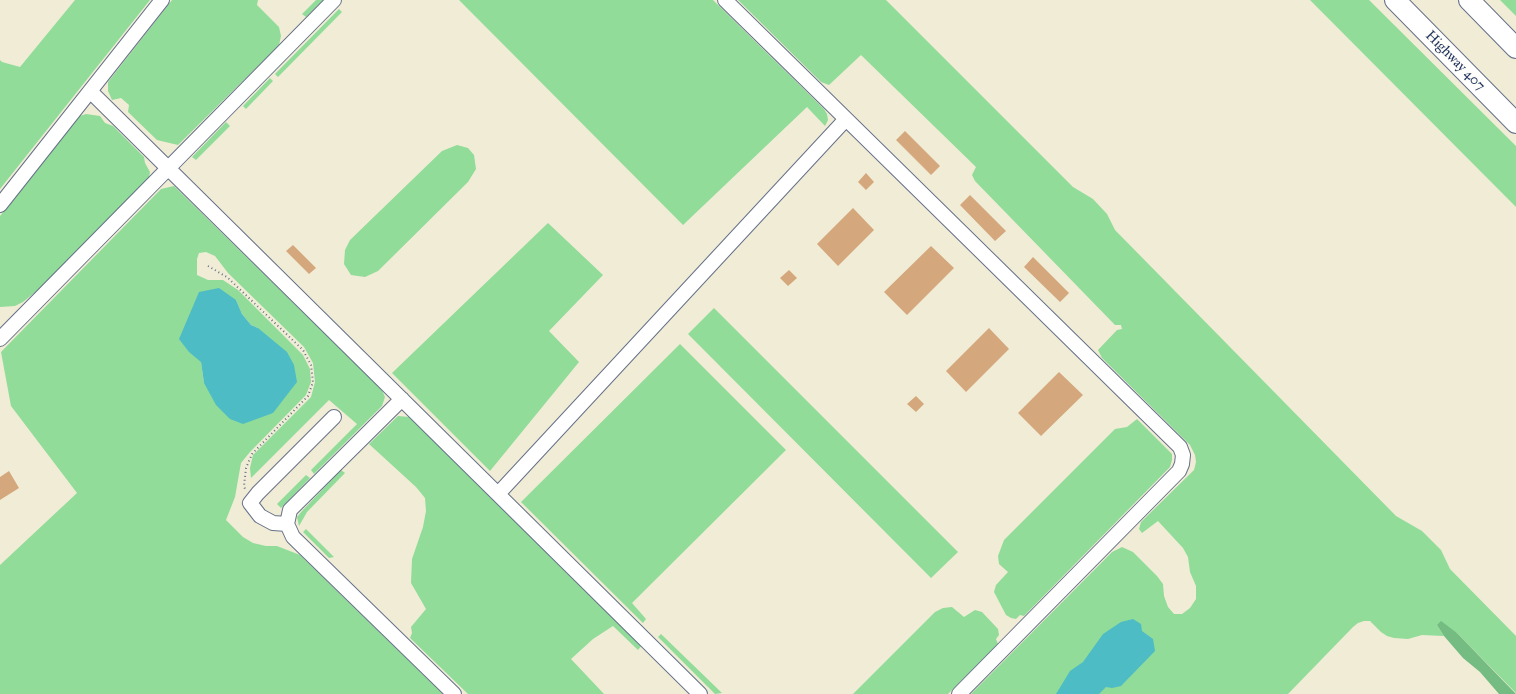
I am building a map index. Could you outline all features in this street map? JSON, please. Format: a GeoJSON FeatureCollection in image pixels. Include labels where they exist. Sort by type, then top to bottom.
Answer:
{"type":"FeatureCollection","features":[{"type":"Feature","properties":{"kind":"highway","name":"Highway 407"},"geometry":{"type":"LineString","coordinates":[[1395,0],[1516,123]]}},
{"type":"Feature","properties":{"kind":"highway"},"geometry":{"type":"LineString","coordinates":[[1469,0],[1516,48]]}},
{"type":"Feature","properties":{"kind":"lane"},"geometry":{"type":"LineString","coordinates":[[0,205],[162,0]]}},
{"type":"Feature","properties":{"kind":"lane"},"geometry":{"type":"LineString","coordinates":[[0,339],[334,0]]}},
{"type":"Feature","properties":{"kind":"lane"},"geometry":{"type":"LineString","coordinates":[[725,0],[1180,447],[1183,455],[1182,464],[1179,471],[959,694]]}},
{"type":"Feature","properties":{"kind":"lane"},"geometry":{"type":"LineString","coordinates":[[90,91],[700,694]]}},
{"type":"Feature","properties":{"kind":"lane"},"geometry":{"type":"LineString","coordinates":[[498,494],[846,119]]}},
{"type":"Feature","properties":{"kind":"lane"},"geometry":{"type":"LineString","coordinates":[[402,399],[290,510],[287,524],[293,537],[454,694]]}},
{"type":"Feature","properties":{"kind":"lane"},"geometry":{"type":"LineString","coordinates":[[287,524],[273,523],[260,516],[250,503],[258,493],[334,417]]}},
{"type":"Feature","properties":{"kind":"path"},"geometry":{"type":"LineString","coordinates":[[208,266],[227,277],[303,350],[311,365],[313,382],[308,396],[252,454],[246,468],[244,486],[250,503]]}},
{"type":"Feature","properties":{"kind":"green space"},"geometry":{"type":"Polygon","coordinates":[[[75,0],[150,0],[0,189],[0,60],[2,62],[20,67],[75,0]]]}},
{"type":"Feature","properties":{"kind":"green space"},"geometry":{"type":"Polygon","coordinates":[[[172,0],[258,0],[257,5],[279,27],[281,36],[279,45],[178,145],[157,140],[128,112],[129,105],[121,98],[112,100],[108,91],[108,82],[172,0]]]}},
{"type":"Feature","properties":{"kind":"green space"},"geometry":{"type":"Polygon","coordinates":[[[316,0],[323,0],[306,17],[302,14],[316,0]]]}},
{"type":"Feature","properties":{"kind":"green space"},"geometry":{"type":"Polygon","coordinates":[[[459,0],[713,0],[824,109],[828,120],[825,126],[807,107],[683,225],[459,0]]]}},
{"type":"Feature","properties":{"kind":"green space"},"geometry":{"type":"Polygon","coordinates":[[[738,0],[886,0],[1073,187],[1093,199],[1107,214],[1115,230],[1396,516],[1422,531],[1441,550],[1450,569],[1516,636],[1516,693],[1457,633],[1437,625],[1444,636],[1422,635],[1408,639],[1394,638],[1381,632],[1370,621],[1364,621],[1353,627],[1288,694],[971,694],[1112,552],[1122,547],[1133,552],[1157,576],[1163,584],[1164,596],[1168,607],[1174,614],[1182,614],[1190,608],[1196,599],[1196,586],[1190,572],[1188,557],[1183,548],[1158,521],[1142,533],[1139,529],[1141,522],[1194,470],[1196,462],[1195,455],[1190,445],[1102,358],[1098,350],[1117,330],[1122,329],[1121,325],[1115,325],[975,181],[972,175],[976,167],[861,55],[829,85],[821,82],[738,0]]]}},
{"type":"Feature","properties":{"kind":"green space"},"geometry":{"type":"Polygon","coordinates":[[[1310,0],[1369,0],[1516,146],[1516,207],[1310,0]]]}},
{"type":"Feature","properties":{"kind":"green space"},"geometry":{"type":"Polygon","coordinates":[[[1500,0],[1516,0],[1516,16],[1500,0]]]}},
{"type":"Feature","properties":{"kind":"green space"},"geometry":{"type":"Polygon","coordinates":[[[339,9],[342,12],[278,77],[275,74],[339,9]]]}},
{"type":"Feature","properties":{"kind":"green space"},"geometry":{"type":"Polygon","coordinates":[[[270,78],[273,81],[246,109],[243,106],[270,78]]]}},
{"type":"Feature","properties":{"kind":"green space"},"geometry":{"type":"Polygon","coordinates":[[[86,114],[100,116],[105,123],[113,126],[144,157],[145,163],[150,172],[149,177],[45,284],[23,302],[15,306],[0,307],[0,216],[77,117],[86,114]]]}},
{"type":"Feature","properties":{"kind":"green space"},"geometry":{"type":"Polygon","coordinates":[[[226,122],[230,126],[196,160],[192,157],[226,122]]]}},
{"type":"Feature","properties":{"kind":"green space"},"geometry":{"type":"Polygon","coordinates":[[[457,145],[468,148],[474,155],[476,169],[468,182],[378,271],[365,277],[351,275],[344,264],[345,250],[350,240],[442,151],[457,145]]]}},
{"type":"Feature","properties":{"kind":"green space"},"geometry":{"type":"Polygon","coordinates":[[[174,186],[382,390],[385,397],[382,406],[314,474],[311,470],[357,424],[329,400],[251,478],[250,468],[253,455],[311,397],[315,382],[313,363],[304,347],[228,273],[215,256],[206,252],[199,253],[197,259],[197,275],[208,280],[223,280],[238,290],[303,355],[310,369],[311,382],[306,395],[241,463],[235,497],[226,520],[243,537],[253,543],[266,546],[277,546],[300,555],[443,694],[0,694],[0,565],[77,493],[11,406],[1,352],[161,189],[174,186]],[[236,300],[201,362],[204,383],[258,328],[251,325],[242,314],[236,300]]]}},
{"type":"Feature","properties":{"kind":"green space"},"geometry":{"type":"Polygon","coordinates":[[[548,223],[603,275],[549,331],[579,362],[490,471],[392,373],[548,223]]]}},
{"type":"Feature","properties":{"kind":"green space"},"geometry":{"type":"Polygon","coordinates":[[[714,308],[958,552],[931,578],[688,334],[714,308]]]}},
{"type":"Feature","properties":{"kind":"green space"},"geometry":{"type":"Polygon","coordinates":[[[680,344],[786,450],[632,603],[646,619],[643,623],[521,502],[680,344]]]}},
{"type":"Feature","properties":{"kind":"green space"},"geometry":{"type":"Polygon","coordinates":[[[398,416],[410,417],[642,645],[638,650],[613,626],[593,639],[571,659],[604,694],[468,694],[410,638],[412,633],[411,627],[426,609],[411,583],[412,559],[423,527],[426,511],[425,498],[416,487],[369,444],[398,416]]]}},
{"type":"Feature","properties":{"kind":"green space"},"geometry":{"type":"Polygon","coordinates":[[[1137,419],[1172,454],[1170,467],[1024,616],[1020,615],[1016,619],[1006,615],[994,592],[996,585],[1008,572],[999,564],[998,556],[1004,540],[1115,429],[1127,427],[1137,419]]]}},
{"type":"Feature","properties":{"kind":"green space"},"geometry":{"type":"Polygon","coordinates":[[[341,470],[345,473],[307,512],[299,526],[297,517],[341,470]]]}},
{"type":"Feature","properties":{"kind":"green space"},"geometry":{"type":"Polygon","coordinates":[[[306,475],[310,478],[281,508],[277,504],[306,475]]]}},
{"type":"Feature","properties":{"kind":"green space"},"geometry":{"type":"Polygon","coordinates":[[[306,529],[334,557],[329,558],[303,532],[306,529]]]}},
{"type":"Feature","properties":{"kind":"green space"},"geometry":{"type":"Polygon","coordinates":[[[952,607],[964,617],[975,610],[982,612],[998,629],[999,635],[996,639],[998,644],[948,694],[853,694],[935,612],[943,608],[952,607]]]}},
{"type":"Feature","properties":{"kind":"green space"},"geometry":{"type":"Polygon","coordinates":[[[1441,621],[1457,633],[1516,694],[1499,694],[1480,672],[1463,658],[1444,636],[1437,625],[1441,621]]]}},
{"type":"Feature","properties":{"kind":"green space"},"geometry":{"type":"Polygon","coordinates":[[[661,634],[722,693],[715,694],[658,637],[661,634]]]}},
{"type":"Feature","properties":{"kind":"water"},"geometry":{"type":"Polygon","coordinates":[[[219,288],[236,300],[242,314],[251,325],[258,328],[287,352],[294,365],[297,382],[273,413],[243,424],[230,419],[216,405],[204,383],[201,362],[189,352],[179,339],[199,292],[219,288]]]}},
{"type":"Feature","properties":{"kind":"water"},"geometry":{"type":"Polygon","coordinates":[[[1133,619],[1141,624],[1142,631],[1153,639],[1155,651],[1121,686],[1112,688],[1106,687],[1099,694],[1056,694],[1070,671],[1083,662],[1103,634],[1121,622],[1133,619]]]}},
{"type":"Feature","properties":{"kind":"building"},"geometry":{"type":"Polygon","coordinates":[[[905,131],[940,166],[931,175],[896,140],[905,131]]]}},
{"type":"Feature","properties":{"kind":"building"},"geometry":{"type":"Polygon","coordinates":[[[866,173],[874,182],[866,190],[858,182],[866,173]]]}},
{"type":"Feature","properties":{"kind":"building"},"geometry":{"type":"Polygon","coordinates":[[[970,195],[1006,231],[995,241],[960,205],[970,195]]]}},
{"type":"Feature","properties":{"kind":"building"},"geometry":{"type":"Polygon","coordinates":[[[853,208],[874,230],[838,266],[817,244],[853,208]]]}},
{"type":"Feature","properties":{"kind":"building"},"geometry":{"type":"Polygon","coordinates":[[[293,245],[316,268],[309,274],[286,251],[293,245]]]}},
{"type":"Feature","properties":{"kind":"building"},"geometry":{"type":"Polygon","coordinates":[[[931,246],[954,268],[907,315],[884,292],[931,246]]]}},
{"type":"Feature","properties":{"kind":"building"},"geometry":{"type":"Polygon","coordinates":[[[1033,257],[1069,293],[1060,302],[1024,267],[1033,257]]]}},
{"type":"Feature","properties":{"kind":"building"},"geometry":{"type":"Polygon","coordinates":[[[789,270],[797,278],[788,286],[780,278],[789,270]]]}},
{"type":"Feature","properties":{"kind":"building"},"geometry":{"type":"Polygon","coordinates":[[[989,328],[1009,349],[966,392],[946,371],[989,328]]]}},
{"type":"Feature","properties":{"kind":"building"},"geometry":{"type":"Polygon","coordinates":[[[1059,372],[1083,395],[1041,436],[1018,413],[1059,372]]]}},
{"type":"Feature","properties":{"kind":"building"},"geometry":{"type":"Polygon","coordinates":[[[916,396],[924,404],[916,412],[907,404],[916,396]]]}},
{"type":"Feature","properties":{"kind":"building"},"geometry":{"type":"Polygon","coordinates":[[[9,471],[19,488],[0,500],[0,477],[9,471]]]}}]}
